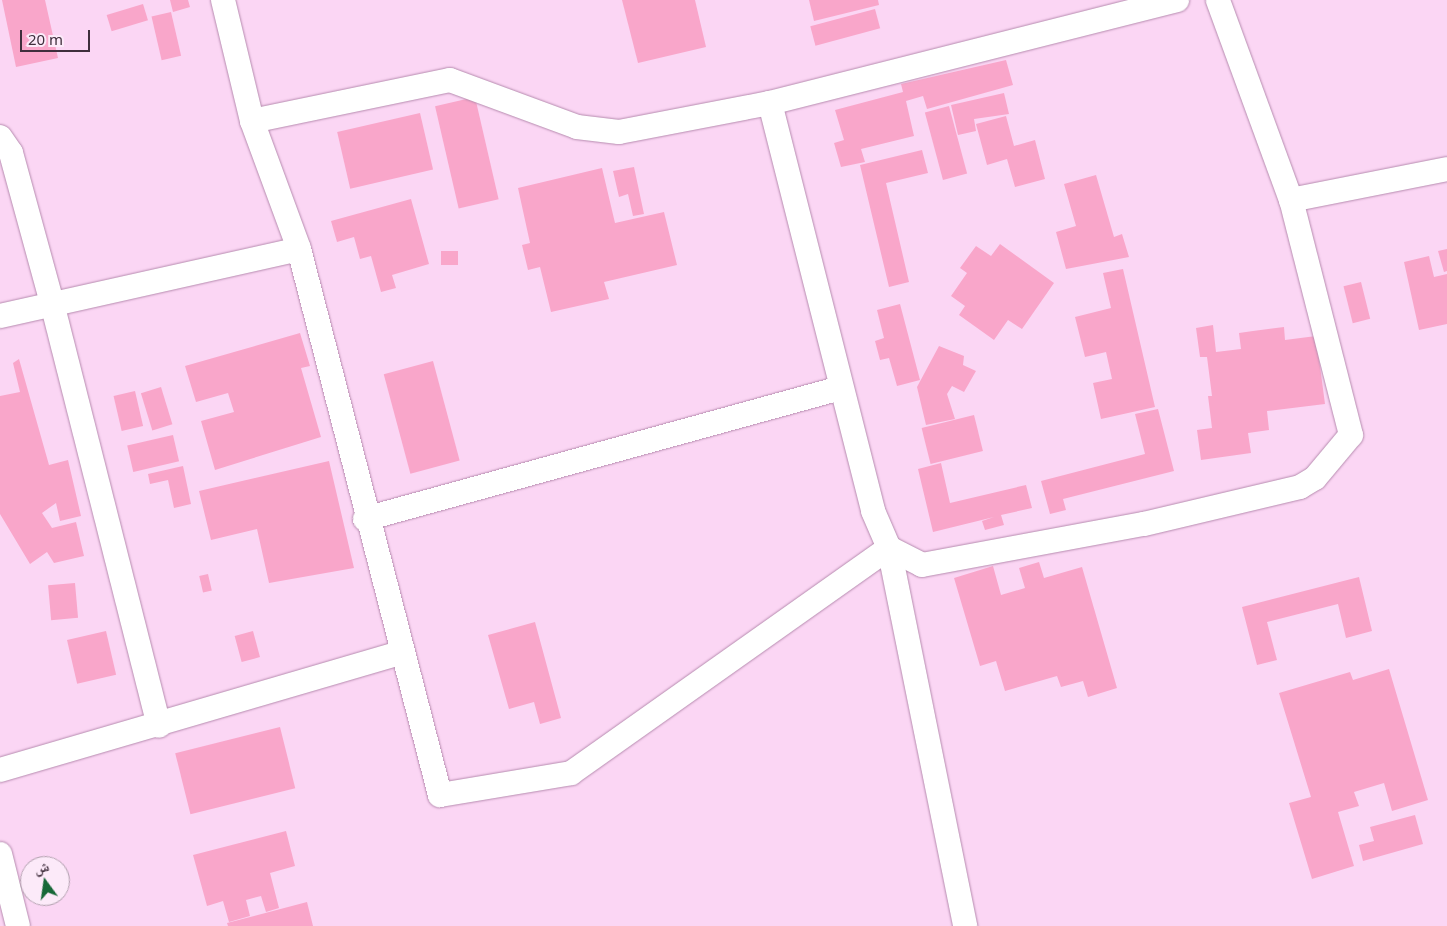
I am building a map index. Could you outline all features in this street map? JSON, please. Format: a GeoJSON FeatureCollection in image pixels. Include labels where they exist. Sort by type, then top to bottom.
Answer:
{"type":"FeatureCollection","features":[{"type":"Feature","properties":{"kind":"street"},"geometry":{"type":"LineString","coordinates":[[224,0],[252,121],[299,249],[365,519],[440,795],[571,773],[889,548]]}},
{"type":"Feature","properties":{"kind":"street"},"geometry":{"type":"LineString","coordinates":[[252,121],[450,80],[596,132],[619,132],[770,103],[1177,0]]}},
{"type":"Feature","properties":{"kind":"street"},"geometry":{"type":"LineString","coordinates":[[889,548],[922,565],[958,561],[1144,524],[1300,486],[1315,478],[1351,435],[1291,200],[1218,0]]}},
{"type":"Feature","properties":{"kind":"street"},"geometry":{"type":"LineString","coordinates":[[770,103],[873,511],[889,548],[965,926]]}},
{"type":"Feature","properties":{"kind":"street"},"geometry":{"type":"LineString","coordinates":[[0,137],[11,153],[52,303],[159,726]]}},
{"type":"Feature","properties":{"kind":"street"},"geometry":{"type":"LineString","coordinates":[[1291,200],[1447,169]]}},
{"type":"Feature","properties":{"kind":"street"},"geometry":{"type":"LineString","coordinates":[[0,316],[299,249]]}},
{"type":"Feature","properties":{"kind":"street"},"geometry":{"type":"LineString","coordinates":[[365,519],[841,388]]}},
{"type":"Feature","properties":{"kind":"street"},"geometry":{"type":"LineString","coordinates":[[0,770],[159,726],[401,652]]}},
{"type":"Feature","properties":{"kind":"street"},"geometry":{"type":"LineString","coordinates":[[0,854],[18,926]]}},
{"type":"Feature","properties":{"kind":"building"},"geometry":{"type":"Polygon","coordinates":[[[2,0],[45,0],[58,58],[16,67],[2,0]]]}},
{"type":"Feature","properties":{"kind":"building"},"geometry":{"type":"Polygon","coordinates":[[[170,0],[188,0],[190,7],[173,12],[170,0]]]}},
{"type":"Feature","properties":{"kind":"building"},"geometry":{"type":"Polygon","coordinates":[[[622,0],[695,0],[706,47],[638,63],[622,0]]]}},
{"type":"Feature","properties":{"kind":"building"},"geometry":{"type":"Polygon","coordinates":[[[809,0],[878,0],[879,5],[814,21],[809,0]]]}},
{"type":"Feature","properties":{"kind":"building"},"geometry":{"type":"Polygon","coordinates":[[[143,4],[148,20],[112,31],[107,15],[143,4]]]}},
{"type":"Feature","properties":{"kind":"building"},"geometry":{"type":"Polygon","coordinates":[[[875,9],[880,28],[815,46],[810,26],[875,9]]]}},
{"type":"Feature","properties":{"kind":"building"},"geometry":{"type":"Polygon","coordinates":[[[171,12],[181,56],[162,60],[152,16],[171,12]]]}},
{"type":"Feature","properties":{"kind":"building"},"geometry":{"type":"Polygon","coordinates":[[[1006,60],[1013,85],[927,109],[923,96],[906,101],[914,136],[861,149],[865,162],[841,167],[834,143],[844,140],[835,110],[903,92],[901,84],[1006,60]]]}},
{"type":"Feature","properties":{"kind":"building"},"geometry":{"type":"Polygon","coordinates":[[[1004,93],[1009,114],[974,119],[976,131],[958,135],[951,105],[1004,93]]]}},
{"type":"Feature","properties":{"kind":"building"},"geometry":{"type":"Polygon","coordinates":[[[475,97],[499,199],[459,209],[435,106],[475,97]]]}},
{"type":"Feature","properties":{"kind":"building"},"geometry":{"type":"Polygon","coordinates":[[[949,106],[967,174],[943,180],[925,112],[949,106]]]}},
{"type":"Feature","properties":{"kind":"building"},"geometry":{"type":"Polygon","coordinates":[[[420,113],[433,170],[350,189],[337,132],[420,113]]]}},
{"type":"Feature","properties":{"kind":"building"},"geometry":{"type":"Polygon","coordinates":[[[1006,116],[1014,146],[1035,140],[1045,179],[1015,187],[1007,159],[987,165],[976,124],[1006,116]]]}},
{"type":"Feature","properties":{"kind":"building"},"geometry":{"type":"Polygon","coordinates":[[[922,150],[928,173],[886,183],[909,282],[889,287],[860,165],[922,150]]]}},
{"type":"Feature","properties":{"kind":"building"},"geometry":{"type":"Polygon","coordinates":[[[634,167],[644,214],[633,216],[628,194],[619,197],[613,171],[634,167]]]}},
{"type":"Feature","properties":{"kind":"building"},"geometry":{"type":"Polygon","coordinates":[[[602,168],[615,223],[664,212],[677,265],[604,282],[609,299],[551,312],[540,267],[528,270],[522,245],[530,243],[518,188],[602,168]]]}},
{"type":"Feature","properties":{"kind":"building"},"geometry":{"type":"Polygon","coordinates":[[[1096,175],[1114,237],[1122,234],[1129,257],[1066,269],[1056,232],[1076,226],[1064,184],[1096,175]]]}},
{"type":"Feature","properties":{"kind":"building"},"geometry":{"type":"Polygon","coordinates":[[[411,199],[429,264],[392,275],[396,288],[381,292],[371,256],[360,259],[354,237],[337,242],[331,221],[411,199]]]}},
{"type":"Feature","properties":{"kind":"building"},"geometry":{"type":"Polygon","coordinates":[[[1000,244],[1054,283],[1022,329],[1008,320],[994,340],[959,315],[965,306],[951,296],[967,273],[960,268],[976,246],[991,256],[1000,244]]]}},
{"type":"Feature","properties":{"kind":"building"},"geometry":{"type":"Polygon","coordinates":[[[1447,249],[1447,271],[1444,272],[1438,251],[1447,249]]]}},
{"type":"Feature","properties":{"kind":"building"},"geometry":{"type":"Polygon","coordinates":[[[441,251],[458,251],[458,265],[441,265],[441,251]]]}},
{"type":"Feature","properties":{"kind":"building"},"geometry":{"type":"Polygon","coordinates":[[[1429,256],[1434,277],[1447,274],[1447,324],[1419,330],[1404,262],[1429,256]]]}},
{"type":"Feature","properties":{"kind":"building"},"geometry":{"type":"Polygon","coordinates":[[[1123,269],[1155,407],[1101,419],[1093,383],[1112,379],[1106,352],[1085,357],[1075,317],[1111,308],[1103,273],[1123,269]]]}},
{"type":"Feature","properties":{"kind":"building"},"geometry":{"type":"Polygon","coordinates":[[[1361,282],[1370,319],[1353,323],[1344,286],[1361,282]]]}},
{"type":"Feature","properties":{"kind":"building"},"geometry":{"type":"Polygon","coordinates":[[[900,304],[920,380],[897,386],[889,358],[880,360],[875,341],[884,338],[877,310],[900,304]]]}},
{"type":"Feature","properties":{"kind":"building"},"geometry":{"type":"Polygon","coordinates":[[[1213,325],[1216,352],[1241,349],[1239,333],[1284,327],[1285,340],[1316,336],[1325,404],[1267,411],[1269,430],[1248,433],[1251,453],[1201,460],[1197,430],[1212,428],[1208,396],[1212,396],[1207,357],[1200,357],[1196,328],[1213,325]]]}},
{"type":"Feature","properties":{"kind":"building"},"geometry":{"type":"Polygon","coordinates":[[[300,333],[310,366],[301,368],[321,437],[215,470],[201,421],[234,412],[228,393],[196,402],[185,366],[300,333]]]}},
{"type":"Feature","properties":{"kind":"building"},"geometry":{"type":"Polygon","coordinates":[[[939,346],[964,356],[963,365],[976,371],[964,392],[952,386],[947,394],[955,419],[926,425],[917,387],[939,346]]]}},
{"type":"Feature","properties":{"kind":"building"},"geometry":{"type":"Polygon","coordinates":[[[19,359],[49,465],[68,460],[81,516],[60,521],[56,503],[42,513],[52,528],[76,522],[84,556],[54,563],[47,552],[30,564],[0,514],[0,396],[20,392],[13,363],[19,359]]]}},
{"type":"Feature","properties":{"kind":"building"},"geometry":{"type":"Polygon","coordinates":[[[433,361],[460,460],[410,474],[384,374],[433,361]]]}},
{"type":"Feature","properties":{"kind":"building"},"geometry":{"type":"Polygon","coordinates":[[[161,387],[172,424],[152,430],[141,393],[161,387]]]}},
{"type":"Feature","properties":{"kind":"building"},"geometry":{"type":"Polygon","coordinates":[[[135,391],[143,426],[122,431],[114,396],[135,391]]]}},
{"type":"Feature","properties":{"kind":"building"},"geometry":{"type":"Polygon","coordinates":[[[1158,409],[1174,471],[1063,499],[1066,510],[1050,514],[1041,481],[1145,454],[1135,414],[1158,409]]]}},
{"type":"Feature","properties":{"kind":"building"},"geometry":{"type":"Polygon","coordinates":[[[974,415],[983,451],[931,464],[922,428],[974,415]]]}},
{"type":"Feature","properties":{"kind":"building"},"geometry":{"type":"Polygon","coordinates":[[[173,435],[179,461],[133,472],[127,446],[173,435]]]}},
{"type":"Feature","properties":{"kind":"building"},"geometry":{"type":"Polygon","coordinates":[[[329,461],[354,568],[269,583],[257,529],[211,540],[199,491],[329,461]]]}},
{"type":"Feature","properties":{"kind":"building"},"geometry":{"type":"Polygon","coordinates":[[[941,463],[950,503],[1026,485],[1032,508],[1001,515],[1004,525],[985,530],[982,521],[994,517],[933,532],[918,469],[941,463]]]}},
{"type":"Feature","properties":{"kind":"building"},"geometry":{"type":"Polygon","coordinates":[[[183,466],[191,504],[174,508],[168,480],[150,484],[148,474],[183,466]]]}},
{"type":"Feature","properties":{"kind":"building"},"geometry":{"type":"Polygon","coordinates":[[[1039,562],[1044,578],[1082,567],[1117,688],[1088,697],[1083,681],[1061,687],[1057,676],[1005,691],[996,661],[980,666],[954,578],[993,566],[1001,595],[1025,588],[1019,568],[1039,562]]]}},
{"type":"Feature","properties":{"kind":"building"},"geometry":{"type":"Polygon","coordinates":[[[208,574],[212,591],[203,593],[199,576],[208,574]]]}},
{"type":"Feature","properties":{"kind":"building"},"geometry":{"type":"Polygon","coordinates":[[[1359,577],[1372,631],[1346,638],[1338,604],[1267,622],[1277,660],[1257,665],[1242,607],[1359,577]]]}},
{"type":"Feature","properties":{"kind":"building"},"geometry":{"type":"Polygon","coordinates":[[[75,583],[78,618],[51,620],[48,585],[75,583]]]}},
{"type":"Feature","properties":{"kind":"building"},"geometry":{"type":"Polygon","coordinates":[[[535,622],[561,718],[540,724],[534,702],[509,709],[488,635],[535,622]]]}},
{"type":"Feature","properties":{"kind":"building"},"geometry":{"type":"Polygon","coordinates":[[[106,631],[116,675],[77,684],[67,640],[106,631]]]}},
{"type":"Feature","properties":{"kind":"building"},"geometry":{"type":"Polygon","coordinates":[[[253,631],[260,657],[242,662],[235,636],[253,631]]]}},
{"type":"Feature","properties":{"kind":"building"},"geometry":{"type":"Polygon","coordinates":[[[1389,669],[1428,800],[1392,811],[1384,783],[1354,792],[1359,806],[1338,812],[1354,866],[1312,879],[1289,803],[1311,797],[1279,693],[1350,672],[1353,680],[1389,669]]]}},
{"type":"Feature","properties":{"kind":"building"},"geometry":{"type":"Polygon","coordinates":[[[280,727],[295,788],[190,814],[175,753],[280,727]]]}},
{"type":"Feature","properties":{"kind":"building"},"geometry":{"type":"Polygon","coordinates":[[[1415,815],[1423,844],[1363,861],[1359,845],[1374,841],[1370,827],[1415,815]]]}},
{"type":"Feature","properties":{"kind":"building"},"geometry":{"type":"Polygon","coordinates":[[[286,831],[295,866],[270,873],[279,908],[266,912],[261,896],[246,900],[250,916],[229,922],[223,901],[207,906],[193,855],[286,831]]]}},
{"type":"Feature","properties":{"kind":"building"},"geometry":{"type":"Polygon","coordinates":[[[307,902],[313,926],[228,926],[227,923],[307,902]]]}}]}
